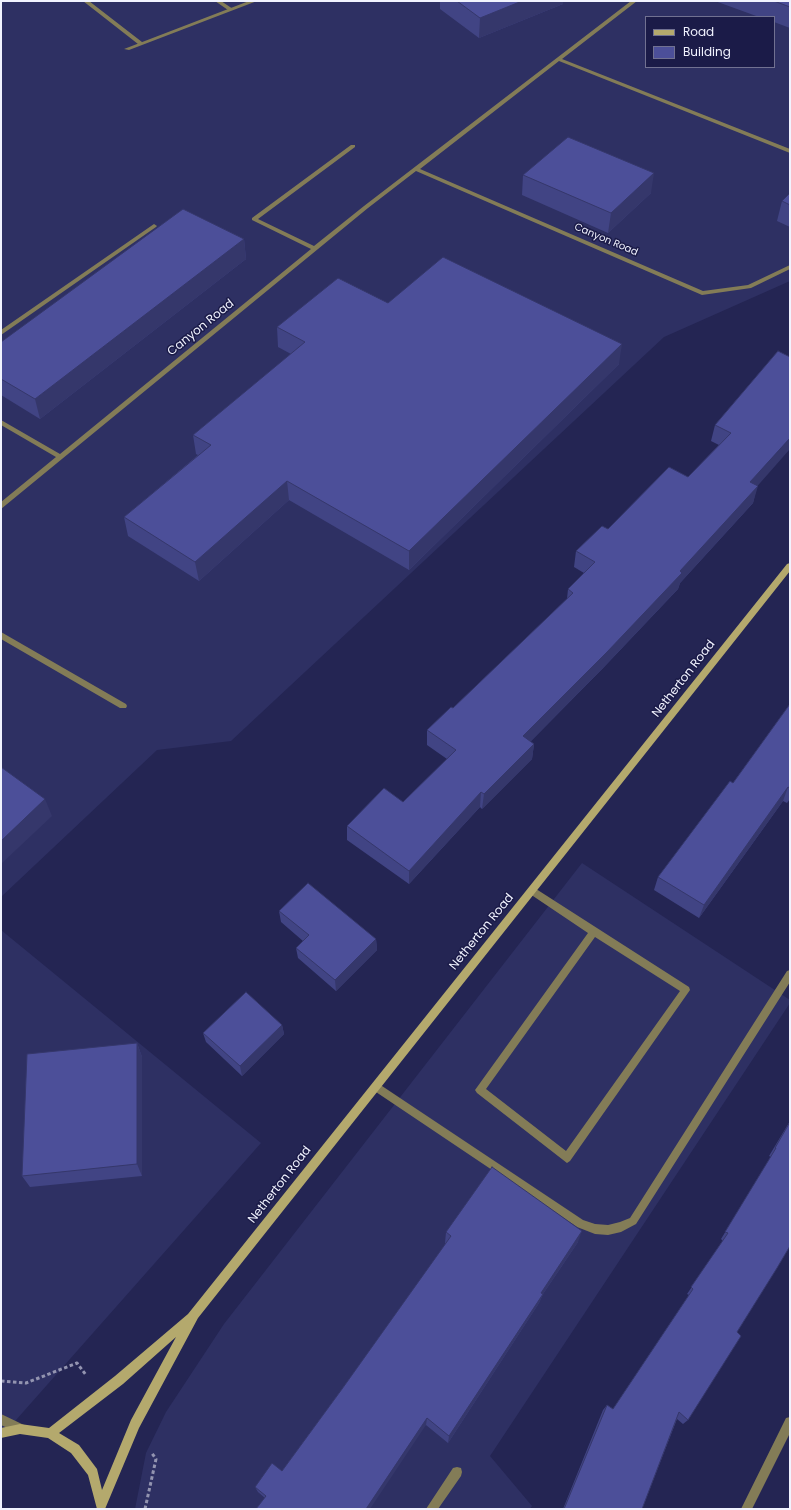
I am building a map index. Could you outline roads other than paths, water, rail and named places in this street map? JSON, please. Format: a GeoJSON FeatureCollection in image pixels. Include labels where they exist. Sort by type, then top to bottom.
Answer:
{"type":"FeatureCollection","features":[{"type":"Feature","properties":{"kind":"main road","name":"Netherton Road"},"geometry":{"type":"LineString","coordinates":[[50,1433],[119,1380],[194,1314],[376,1087],[456,984],[533,891],[790,566]]}},
{"type":"Feature","properties":{"kind":"main road","name":"Netherton Road"},"geometry":{"type":"LineString","coordinates":[[101,1507],[135,1424],[194,1314]]}},
{"type":"Feature","properties":{"kind":"main road"},"geometry":{"type":"LineString","coordinates":[[1,1433],[20,1429],[50,1433],[75,1449],[93,1474],[101,1507]]}},
{"type":"Feature","properties":{"kind":"street"},"geometry":{"type":"LineString","coordinates":[[86,1],[140,43]]}},
{"type":"Feature","properties":{"kind":"street"},"geometry":{"type":"LineString","coordinates":[[218,1],[230,9]]}},
{"type":"Feature","properties":{"kind":"street"},"geometry":{"type":"LineString","coordinates":[[127,49],[254,1]]}},
{"type":"Feature","properties":{"kind":"street","name":"Canyon Road"},"geometry":{"type":"LineString","coordinates":[[1,506],[315,249],[634,1]]}},
{"type":"Feature","properties":{"kind":"street"},"geometry":{"type":"LineString","coordinates":[[558,59],[790,151]]}},
{"type":"Feature","properties":{"kind":"street"},"geometry":{"type":"LineString","coordinates":[[315,249],[254,219],[352,146]]}},
{"type":"Feature","properties":{"kind":"street","name":"Canyon Road"},"geometry":{"type":"LineString","coordinates":[[416,169],[702,293],[749,287],[790,267]]}},
{"type":"Feature","properties":{"kind":"street"},"geometry":{"type":"LineString","coordinates":[[1,334],[154,226]]}},
{"type":"Feature","properties":{"kind":"street"},"geometry":{"type":"LineString","coordinates":[[1,422],[61,457]]}},
{"type":"Feature","properties":{"kind":"street"},"geometry":{"type":"LineString","coordinates":[[1,635],[123,706]]}},
{"type":"Feature","properties":{"kind":"street"},"geometry":{"type":"LineString","coordinates":[[533,891],[594,932],[686,990],[567,1158],[480,1090],[594,932]]}},
{"type":"Feature","properties":{"kind":"street"},"geometry":{"type":"LineString","coordinates":[[376,1087],[580,1224],[595,1229],[608,1230],[621,1227],[633,1221],[790,974]]}},
{"type":"Feature","properties":{"kind":"street"},"geometry":{"type":"LineString","coordinates":[[1,1419],[20,1429]]}},
{"type":"Feature","properties":{"kind":"street"},"geometry":{"type":"LineString","coordinates":[[746,1509],[790,1422]]}},
{"type":"Feature","properties":{"kind":"street"},"geometry":{"type":"LineString","coordinates":[[431,1509],[457,1472]]}}]}
